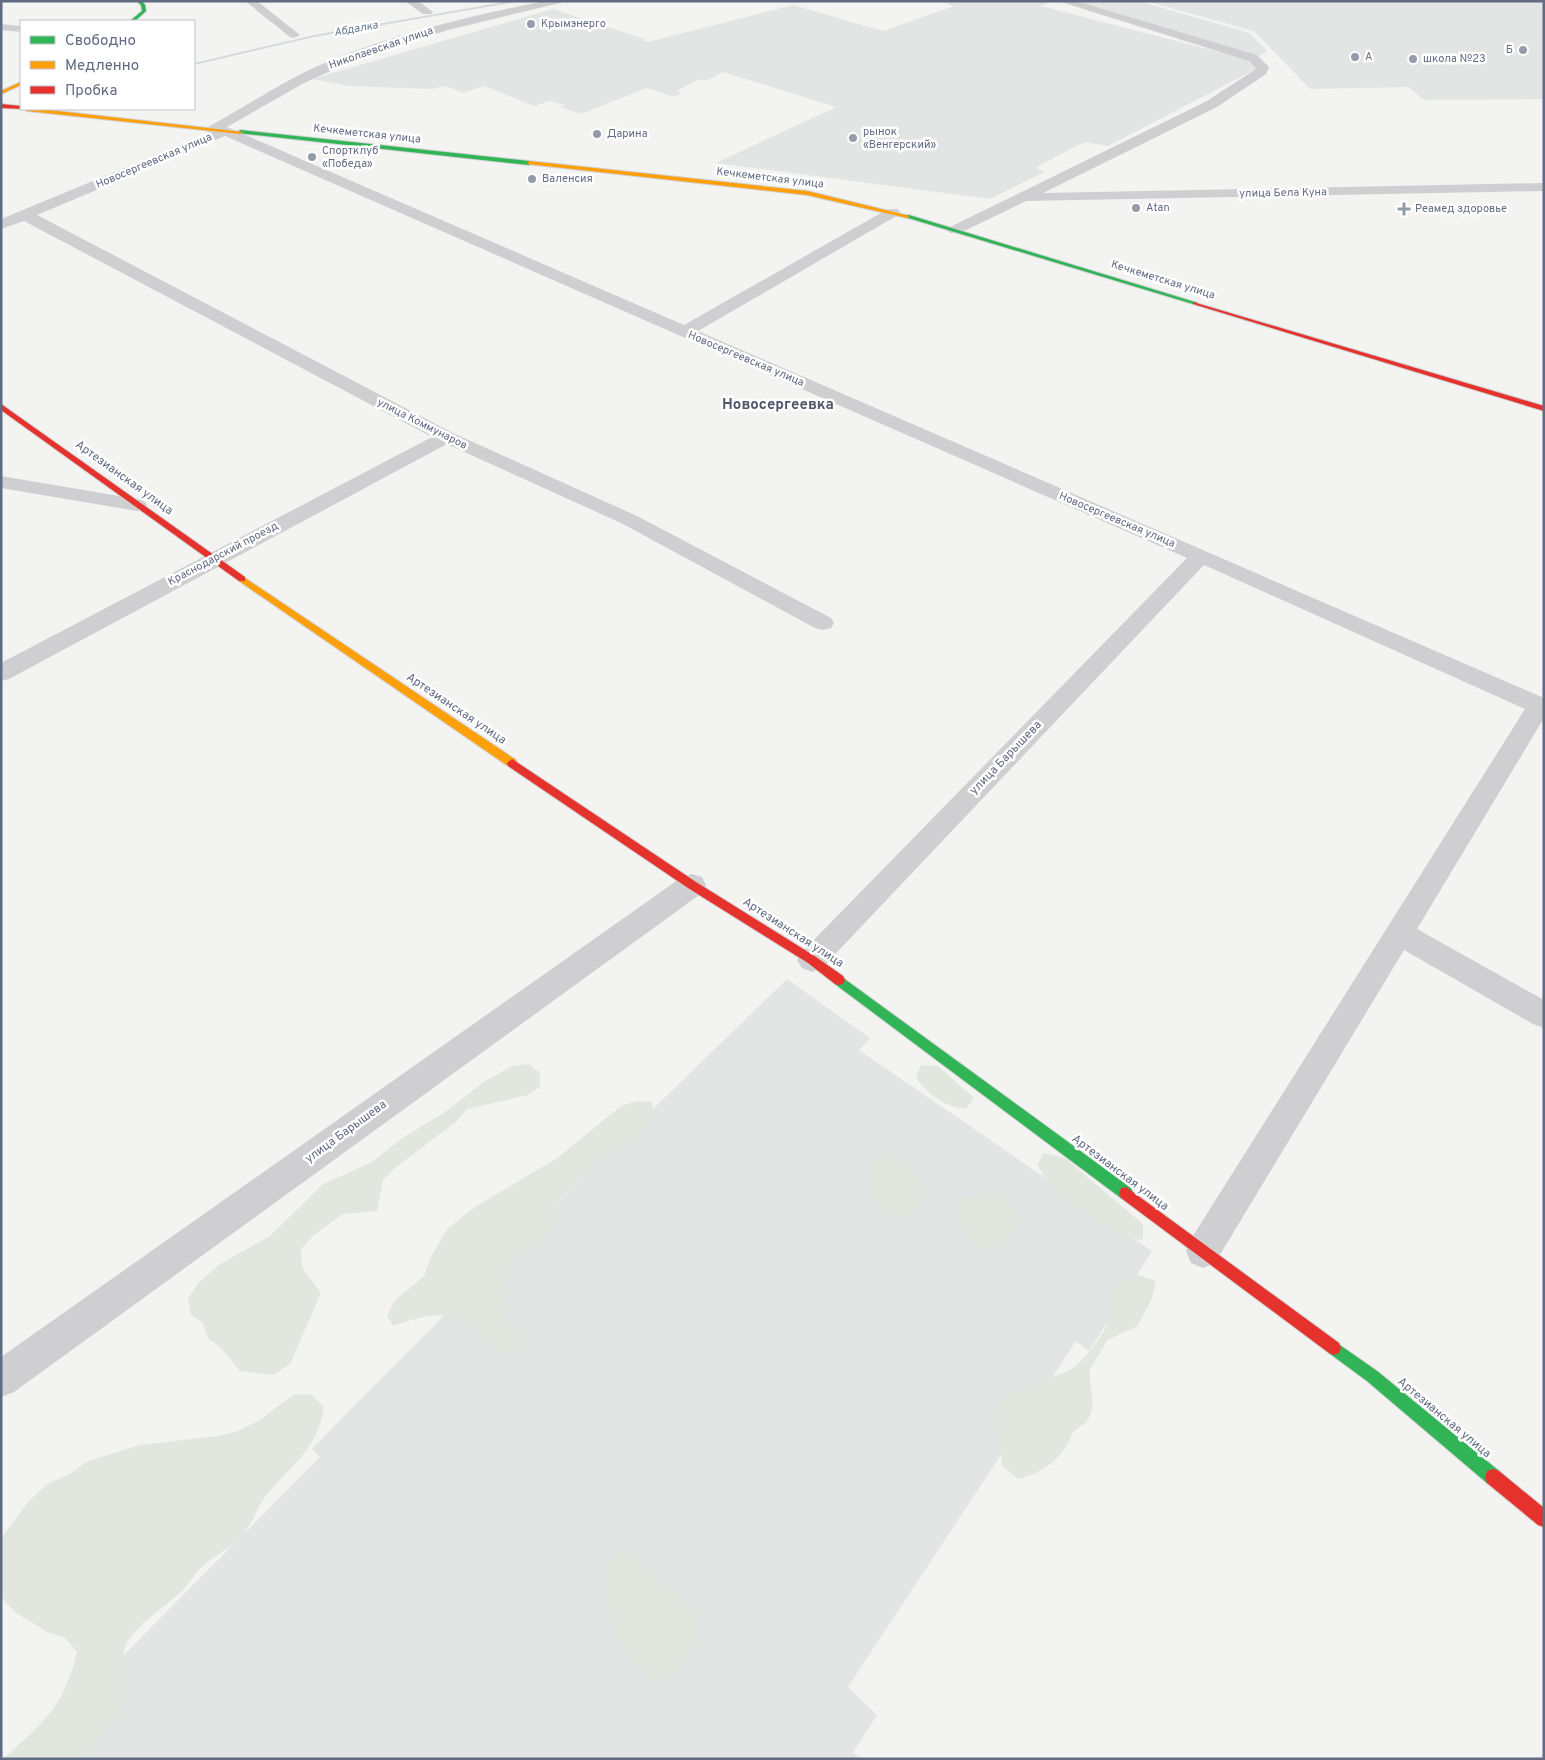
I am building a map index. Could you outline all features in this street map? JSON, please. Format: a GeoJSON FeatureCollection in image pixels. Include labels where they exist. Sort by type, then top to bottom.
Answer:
{"type":"FeatureCollection","features":[{"type":"Feature","properties":{"kind":"main road"},"geometry":{"type":"LineString","coordinates":[[133,20],[144,11],[143,5],[139,1]]}},
{"type":"Feature","properties":{"kind":"main road"},"geometry":{"type":"LineString","coordinates":[[1,93],[20,84]]}},
{"type":"Feature","properties":{"kind":"main road"},"geometry":{"type":"LineString","coordinates":[[1,106],[20,108]]}},
{"type":"Feature","properties":{"kind":"main road","name":"Кечкеметская улица"},"geometry":{"type":"LineString","coordinates":[[36,110],[807,194],[893,212],[955,230],[1544,409]]}},
{"type":"Feature","properties":{"kind":"main road","name":"Артезианская улица"},"geometry":{"type":"LineString","coordinates":[[1,406],[212,560],[692,885],[812,960],[1372,1376],[1544,1519]]}},
{"type":"Feature","properties":{"kind":"street"},"geometry":{"type":"LineString","coordinates":[[250,1],[294,35]]}},
{"type":"Feature","properties":{"kind":"street"},"geometry":{"type":"LineString","coordinates":[[410,1],[427,12]]}},
{"type":"Feature","properties":{"kind":"street","name":"Николаевская улица"},"geometry":{"type":"LineString","coordinates":[[219,130],[329,66],[425,32],[479,18],[563,1]]}},
{"type":"Feature","properties":{"kind":"street","name":"улица Бела Куна"},"geometry":{"type":"LineString","coordinates":[[955,230],[1212,104],[1259,73],[1263,67],[1253,58],[1063,1]]}},
{"type":"Feature","properties":{"kind":"street"},"geometry":{"type":"LineString","coordinates":[[1,27],[20,29]]}},
{"type":"Feature","properties":{"kind":"street","name":"Новосергеевская улица"},"geometry":{"type":"LineString","coordinates":[[1,225],[219,130],[1201,556],[1541,707]]}},
{"type":"Feature","properties":{"kind":"street","name":"улица Бела Куна"},"geometry":{"type":"LineString","coordinates":[[1023,198],[1544,187]]}},
{"type":"Feature","properties":{"kind":"street"},"geometry":{"type":"LineString","coordinates":[[684,332],[893,212]]}},
{"type":"Feature","properties":{"kind":"street","name":"улица Коммунаров"},"geometry":{"type":"LineString","coordinates":[[25,215],[446,437],[630,520],[823,623]]}},
{"type":"Feature","properties":{"kind":"street","name":"Краснодарский проезд"},"geometry":{"type":"LineString","coordinates":[[1,673],[446,437]]}},
{"type":"Feature","properties":{"kind":"street"},"geometry":{"type":"LineString","coordinates":[[1,482],[137,505]]}},
{"type":"Feature","properties":{"kind":"street","name":"улица Барышева"},"geometry":{"type":"LineString","coordinates":[[812,960],[1201,556]]}},
{"type":"Feature","properties":{"kind":"street"},"geometry":{"type":"LineString","coordinates":[[1202,1251],[1541,707]]}},
{"type":"Feature","properties":{"kind":"street","name":"улица Барышева"},"geometry":{"type":"LineString","coordinates":[[1,1379],[692,885]]}},
{"type":"Feature","properties":{"kind":"street"},"geometry":{"type":"LineString","coordinates":[[1399,933],[1544,1015]]}},
{"type":"Feature","properties":{"kind":"shaded area"},"geometry":{"type":"Polygon","coordinates":[[[940,1],[1053,1],[1041,6],[1246,59],[1256,69],[1108,146],[1085,142],[1076,146],[1035,168],[1045,172],[990,199],[716,163],[836,107],[723,72],[706,81],[699,79],[677,91],[681,93],[674,97],[647,88],[581,114],[560,107],[565,105],[550,101],[534,106],[484,86],[463,93],[446,86],[433,89],[348,86],[312,79],[553,9],[645,39],[642,40],[648,42],[793,5],[883,31],[954,6],[940,1]]]}},
{"type":"Feature","properties":{"kind":"shaded area"},"geometry":{"type":"Polygon","coordinates":[[[1085,1],[1139,1],[1249,33],[1267,51],[1260,56],[1080,3],[1085,1]]]}},
{"type":"Feature","properties":{"kind":"shaded area","name":"школа №23"},"geometry":{"type":"Polygon","coordinates":[[[1145,1],[1544,1],[1544,99],[1424,100],[1408,87],[1310,89],[1254,31],[1145,1]]]}},
{"type":"Feature","properties":{"kind":"shaded area"},"geometry":{"type":"Polygon","coordinates":[[[787,979],[870,1038],[859,1050],[1152,1251],[1089,1351],[1076,1341],[848,1687],[877,1715],[853,1752],[860,1759],[16,1759],[89,1690],[320,1457],[312,1449],[349,1411],[548,1211],[787,979]]]}},
{"type":"Feature","properties":{"kind":"shaded area"},"geometry":{"type":"Polygon","coordinates":[[[529,1064],[540,1073],[540,1087],[528,1095],[467,1109],[457,1121],[395,1168],[383,1180],[377,1211],[343,1214],[313,1236],[301,1250],[302,1267],[321,1293],[290,1364],[273,1375],[240,1371],[220,1347],[208,1338],[203,1323],[191,1315],[188,1299],[199,1282],[220,1264],[270,1236],[323,1184],[372,1162],[401,1139],[445,1112],[485,1081],[513,1066],[529,1064]]]}},
{"type":"Feature","properties":{"kind":"shaded area"},"geometry":{"type":"Polygon","coordinates":[[[921,1065],[938,1066],[974,1098],[966,1109],[944,1103],[926,1090],[916,1078],[921,1065]]]}},
{"type":"Feature","properties":{"kind":"shaded area"},"geometry":{"type":"Polygon","coordinates":[[[637,1101],[652,1102],[653,1116],[634,1140],[606,1156],[556,1203],[551,1234],[537,1246],[521,1253],[510,1267],[502,1285],[500,1304],[506,1319],[517,1332],[516,1351],[499,1352],[471,1329],[451,1317],[441,1315],[428,1316],[393,1326],[387,1315],[395,1300],[424,1276],[430,1259],[447,1229],[475,1207],[557,1158],[621,1106],[637,1101]]]}},
{"type":"Feature","properties":{"kind":"shaded area"},"geometry":{"type":"Polygon","coordinates":[[[887,1151],[906,1164],[919,1178],[923,1196],[914,1218],[890,1213],[870,1201],[868,1171],[871,1158],[887,1151]]]}},
{"type":"Feature","properties":{"kind":"shaded area"},"geometry":{"type":"Polygon","coordinates":[[[1044,1153],[1065,1158],[1143,1224],[1143,1240],[1126,1238],[1067,1203],[1055,1192],[1037,1165],[1044,1153]]]}},
{"type":"Feature","properties":{"kind":"shaded area"},"geometry":{"type":"Polygon","coordinates":[[[992,1192],[1009,1200],[1017,1215],[1017,1229],[1010,1240],[1000,1248],[987,1250],[974,1245],[962,1231],[955,1206],[969,1197],[992,1192]]]}},
{"type":"Feature","properties":{"kind":"shaded area"},"geometry":{"type":"Polygon","coordinates":[[[1134,1273],[1156,1281],[1152,1298],[1137,1327],[1107,1340],[1091,1368],[1093,1403],[1088,1419],[1075,1430],[1064,1449],[1054,1461],[1031,1475],[1018,1479],[1002,1466],[1001,1447],[994,1421],[996,1406],[1011,1393],[1077,1365],[1101,1336],[1109,1317],[1112,1295],[1115,1290],[1119,1284],[1134,1273]]]}},
{"type":"Feature","properties":{"kind":"shaded area"},"geometry":{"type":"Polygon","coordinates":[[[311,1394],[324,1407],[320,1423],[309,1447],[265,1497],[243,1535],[200,1568],[184,1589],[147,1620],[128,1641],[124,1653],[121,1703],[113,1721],[102,1737],[81,1759],[3,1759],[30,1735],[50,1713],[66,1687],[77,1652],[65,1638],[47,1632],[16,1613],[4,1600],[1,1592],[1,1538],[29,1501],[47,1484],[68,1475],[88,1461],[140,1445],[218,1436],[238,1431],[258,1421],[293,1395],[311,1394]]]}},
{"type":"Feature","properties":{"kind":"shaded area"},"geometry":{"type":"Polygon","coordinates":[[[621,1546],[678,1594],[694,1615],[696,1626],[691,1647],[671,1678],[652,1681],[622,1648],[608,1608],[606,1586],[607,1564],[621,1546]]]}},
{"type":"Feature","properties":{"kind":"waterway","name":"Абдалка"},"geometry":{"type":"LineString","coordinates":[[195,64],[314,36],[519,1]]}},
{"type":"Feature","properties":{"kind":"traffic: fast"},"geometry":{"type":"LineString","coordinates":[[133,20],[144,11],[143,5],[139,1]]}},
{"type":"Feature","properties":{"kind":"traffic: fast"},"geometry":{"type":"LineString","coordinates":[[240,132],[529,163]]}},
{"type":"Feature","properties":{"kind":"traffic: fast"},"geometry":{"type":"LineString","coordinates":[[907,216],[1195,303]]}},
{"type":"Feature","properties":{"kind":"traffic: fast"},"geometry":{"type":"LineString","coordinates":[[839,980],[1126,1193]]}},
{"type":"Feature","properties":{"kind":"traffic: fast"},"geometry":{"type":"LineString","coordinates":[[1334,1348],[1372,1376],[1493,1477]]}},
{"type":"Feature","properties":{"kind":"traffic: slow"},"geometry":{"type":"LineString","coordinates":[[1,93],[20,84]]}},
{"type":"Feature","properties":{"kind":"traffic: slow"},"geometry":{"type":"LineString","coordinates":[[36,110],[240,132]]}},
{"type":"Feature","properties":{"kind":"traffic: slow"},"geometry":{"type":"LineString","coordinates":[[529,163],[807,193],[907,216]]}},
{"type":"Feature","properties":{"kind":"traffic: slow"},"geometry":{"type":"LineString","coordinates":[[242,579],[512,763]]}},
{"type":"Feature","properties":{"kind":"traffic: jam"},"geometry":{"type":"LineString","coordinates":[[1,106],[20,108]]}},
{"type":"Feature","properties":{"kind":"traffic: jam"},"geometry":{"type":"LineString","coordinates":[[1195,303],[1544,409]]}},
{"type":"Feature","properties":{"kind":"traffic: jam"},"geometry":{"type":"LineString","coordinates":[[1,406],[242,579]]}},
{"type":"Feature","properties":{"kind":"traffic: jam"},"geometry":{"type":"LineString","coordinates":[[512,763],[692,885],[812,960],[839,980]]}},
{"type":"Feature","properties":{"kind":"traffic: jam"},"geometry":{"type":"LineString","coordinates":[[1126,1193],[1334,1348]]}},
{"type":"Feature","properties":{"kind":"traffic: jam"},"geometry":{"type":"LineString","coordinates":[[1493,1477],[1544,1519]]}},
{"type":"Feature","properties":{"kind":"place","name":"Крымэнерго"},"geometry":{"type":"Point","coordinates":[531,24]}},
{"type":"Feature","properties":{"kind":"place","name":"Б"},"geometry":{"type":"Point","coordinates":[1523,50]}},
{"type":"Feature","properties":{"kind":"place","name":"А"},"geometry":{"type":"Point","coordinates":[1355,57]}},
{"type":"Feature","properties":{"kind":"place","name":"школа №23"},"geometry":{"type":"Point","coordinates":[1413,59]}},
{"type":"Feature","properties":{"kind":"place","name":"Дарина"},"geometry":{"type":"Point","coordinates":[597,134]}},
{"type":"Feature","properties":{"kind":"place","name":"рынок «Венгерский»"},"geometry":{"type":"Point","coordinates":[853,138]}},
{"type":"Feature","properties":{"kind":"place","name":"Спортклуб «Победа»"},"geometry":{"type":"Point","coordinates":[312,157]}},
{"type":"Feature","properties":{"kind":"place","name":"Валенсия"},"geometry":{"type":"Point","coordinates":[532,179]}},
{"type":"Feature","properties":{"kind":"place","name":"Аtan"},"geometry":{"type":"Point","coordinates":[1136,208]}},
{"type":"Feature","properties":{"kind":"place","name":"Реамед здоровье"},"geometry":{"type":"Point","coordinates":[1404,209]}},
{"type":"Feature","properties":{"kind":"district","name":"Новосергеевка"},"geometry":{"type":"Point","coordinates":[778,405]}}]}
